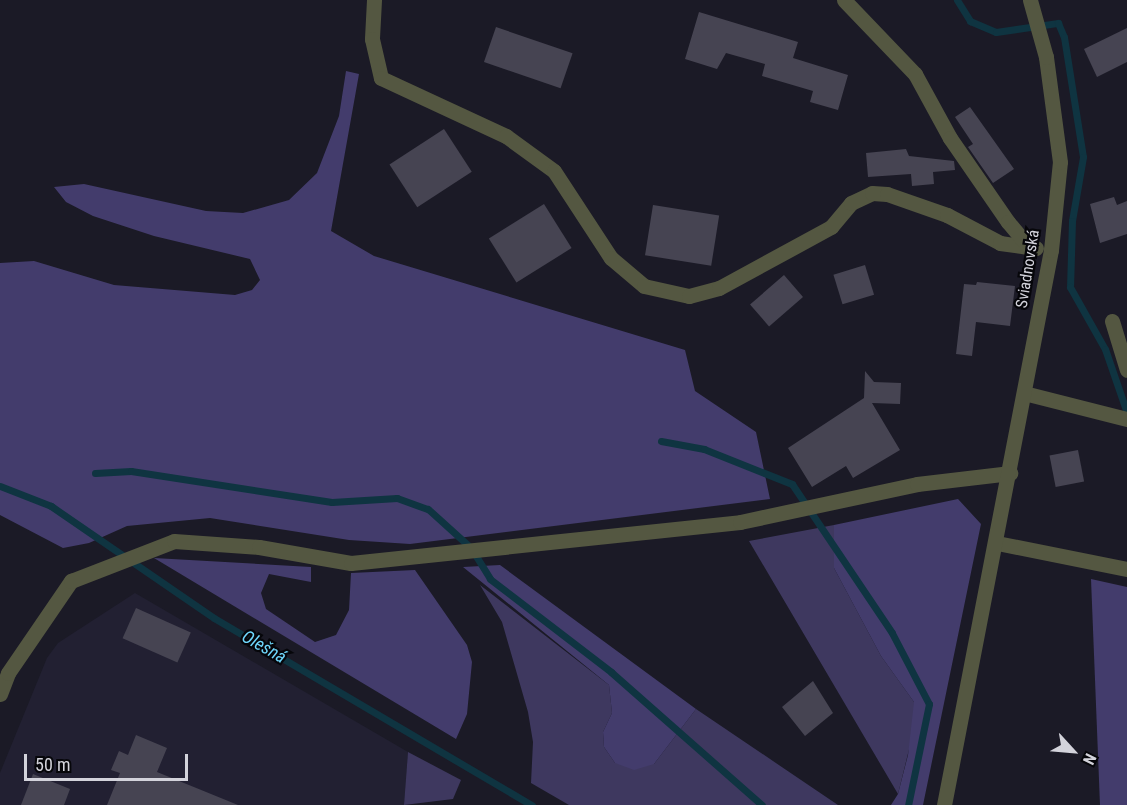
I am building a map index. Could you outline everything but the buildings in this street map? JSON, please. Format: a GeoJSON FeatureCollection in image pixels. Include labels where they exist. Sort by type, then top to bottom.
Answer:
{"type":"FeatureCollection","features":[{"type":"Feature","properties":{"kind":"street"},"geometry":{"type":"LineString","coordinates":[[374,0],[372,39],[381,78],[506,136],[554,171],[611,258],[644,286],[689,296],[719,288],[831,228],[851,203],[872,193],[887,194],[947,215],[1000,243],[1051,250]]}},
{"type":"Feature","properties":{"kind":"street"},"geometry":{"type":"LineString","coordinates":[[844,0],[915,74],[950,138],[1029,247]]}},
{"type":"Feature","properties":{"kind":"street","name":"Sviadnovská"},"geometry":{"type":"LineString","coordinates":[[944,805],[997,543],[1051,250],[1060,162],[1037,26],[1030,0]]}},
{"type":"Feature","properties":{"kind":"street"},"geometry":{"type":"LineString","coordinates":[[1112,321],[1127,370]]}},
{"type":"Feature","properties":{"kind":"street"},"geometry":{"type":"LineString","coordinates":[[1024,393],[1125,419]]}},
{"type":"Feature","properties":{"kind":"street"},"geometry":{"type":"LineString","coordinates":[[0,694],[8,673],[71,581],[174,541],[259,547],[351,563],[740,522],[917,484],[1010,473]]}},
{"type":"Feature","properties":{"kind":"street"},"geometry":{"type":"LineString","coordinates":[[997,543],[1127,569]]}},
{"type":"Feature","properties":{"kind":"shaded area"},"geometry":{"type":"Polygon","coordinates":[[[346,71],[359,74],[331,231],[374,256],[685,350],[695,391],[756,432],[770,499],[410,544],[349,540],[210,518],[127,526],[89,543],[63,548],[0,515],[0,263],[34,261],[114,285],[235,295],[252,290],[260,280],[250,259],[154,236],[93,216],[66,202],[54,187],[84,184],[206,211],[243,213],[289,200],[317,173],[339,116],[346,71]]]}},
{"type":"Feature","properties":{"kind":"shaded area"},"geometry":{"type":"Polygon","coordinates":[[[958,499],[981,524],[923,805],[891,805],[898,794],[908,755],[914,702],[881,656],[834,568],[834,525],[958,499]]]}},
{"type":"Feature","properties":{"kind":"shaded area"},"geometry":{"type":"Polygon","coordinates":[[[834,525],[834,568],[881,656],[914,702],[915,725],[898,794],[749,541],[834,525]]]}},
{"type":"Feature","properties":{"kind":"shaded area"},"geometry":{"type":"Polygon","coordinates":[[[154,558],[311,567],[311,582],[269,574],[261,593],[266,609],[315,642],[336,635],[349,610],[351,573],[415,570],[467,645],[472,662],[467,714],[456,739],[154,558]]]}},
{"type":"Feature","properties":{"kind":"shaded area"},"geometry":{"type":"Polygon","coordinates":[[[500,565],[696,709],[654,764],[634,770],[615,763],[604,747],[603,732],[612,713],[609,685],[463,567],[500,565]]]}},
{"type":"Feature","properties":{"kind":"shaded area"},"geometry":{"type":"Polygon","coordinates":[[[1091,579],[1127,587],[1127,805],[1100,805],[1091,579]]]}},
{"type":"Feature","properties":{"kind":"shaded area"},"geometry":{"type":"Polygon","coordinates":[[[480,585],[609,685],[612,713],[603,732],[604,747],[615,763],[654,764],[696,709],[838,805],[569,805],[531,783],[533,742],[528,712],[502,622],[480,585]]]}},
{"type":"Feature","properties":{"kind":"shaded area"},"geometry":{"type":"Polygon","coordinates":[[[135,593],[408,752],[404,805],[0,805],[0,773],[47,658],[58,643],[135,593]]]}},
{"type":"Feature","properties":{"kind":"shaded area"},"geometry":{"type":"Polygon","coordinates":[[[408,752],[461,780],[453,799],[404,805],[408,752]]]}},
{"type":"Feature","properties":{"kind":"waterway"},"geometry":{"type":"LineString","coordinates":[[957,0],[970,21],[996,32],[1058,23],[1064,37],[1083,157],[1072,221],[1070,287],[1105,349],[1127,413]]}},
{"type":"Feature","properties":{"kind":"waterway"},"geometry":{"type":"LineString","coordinates":[[661,441],[704,449],[792,484],[892,633],[929,704],[908,805]]}},
{"type":"Feature","properties":{"kind":"waterway"},"geometry":{"type":"LineString","coordinates":[[95,473],[131,471],[332,502],[397,498],[428,509],[471,548],[490,579],[611,672],[762,805]]}},
{"type":"Feature","properties":{"kind":"waterway","name":"Olešná"},"geometry":{"type":"LineString","coordinates":[[0,486],[51,506],[214,618],[532,805]]}}]}
